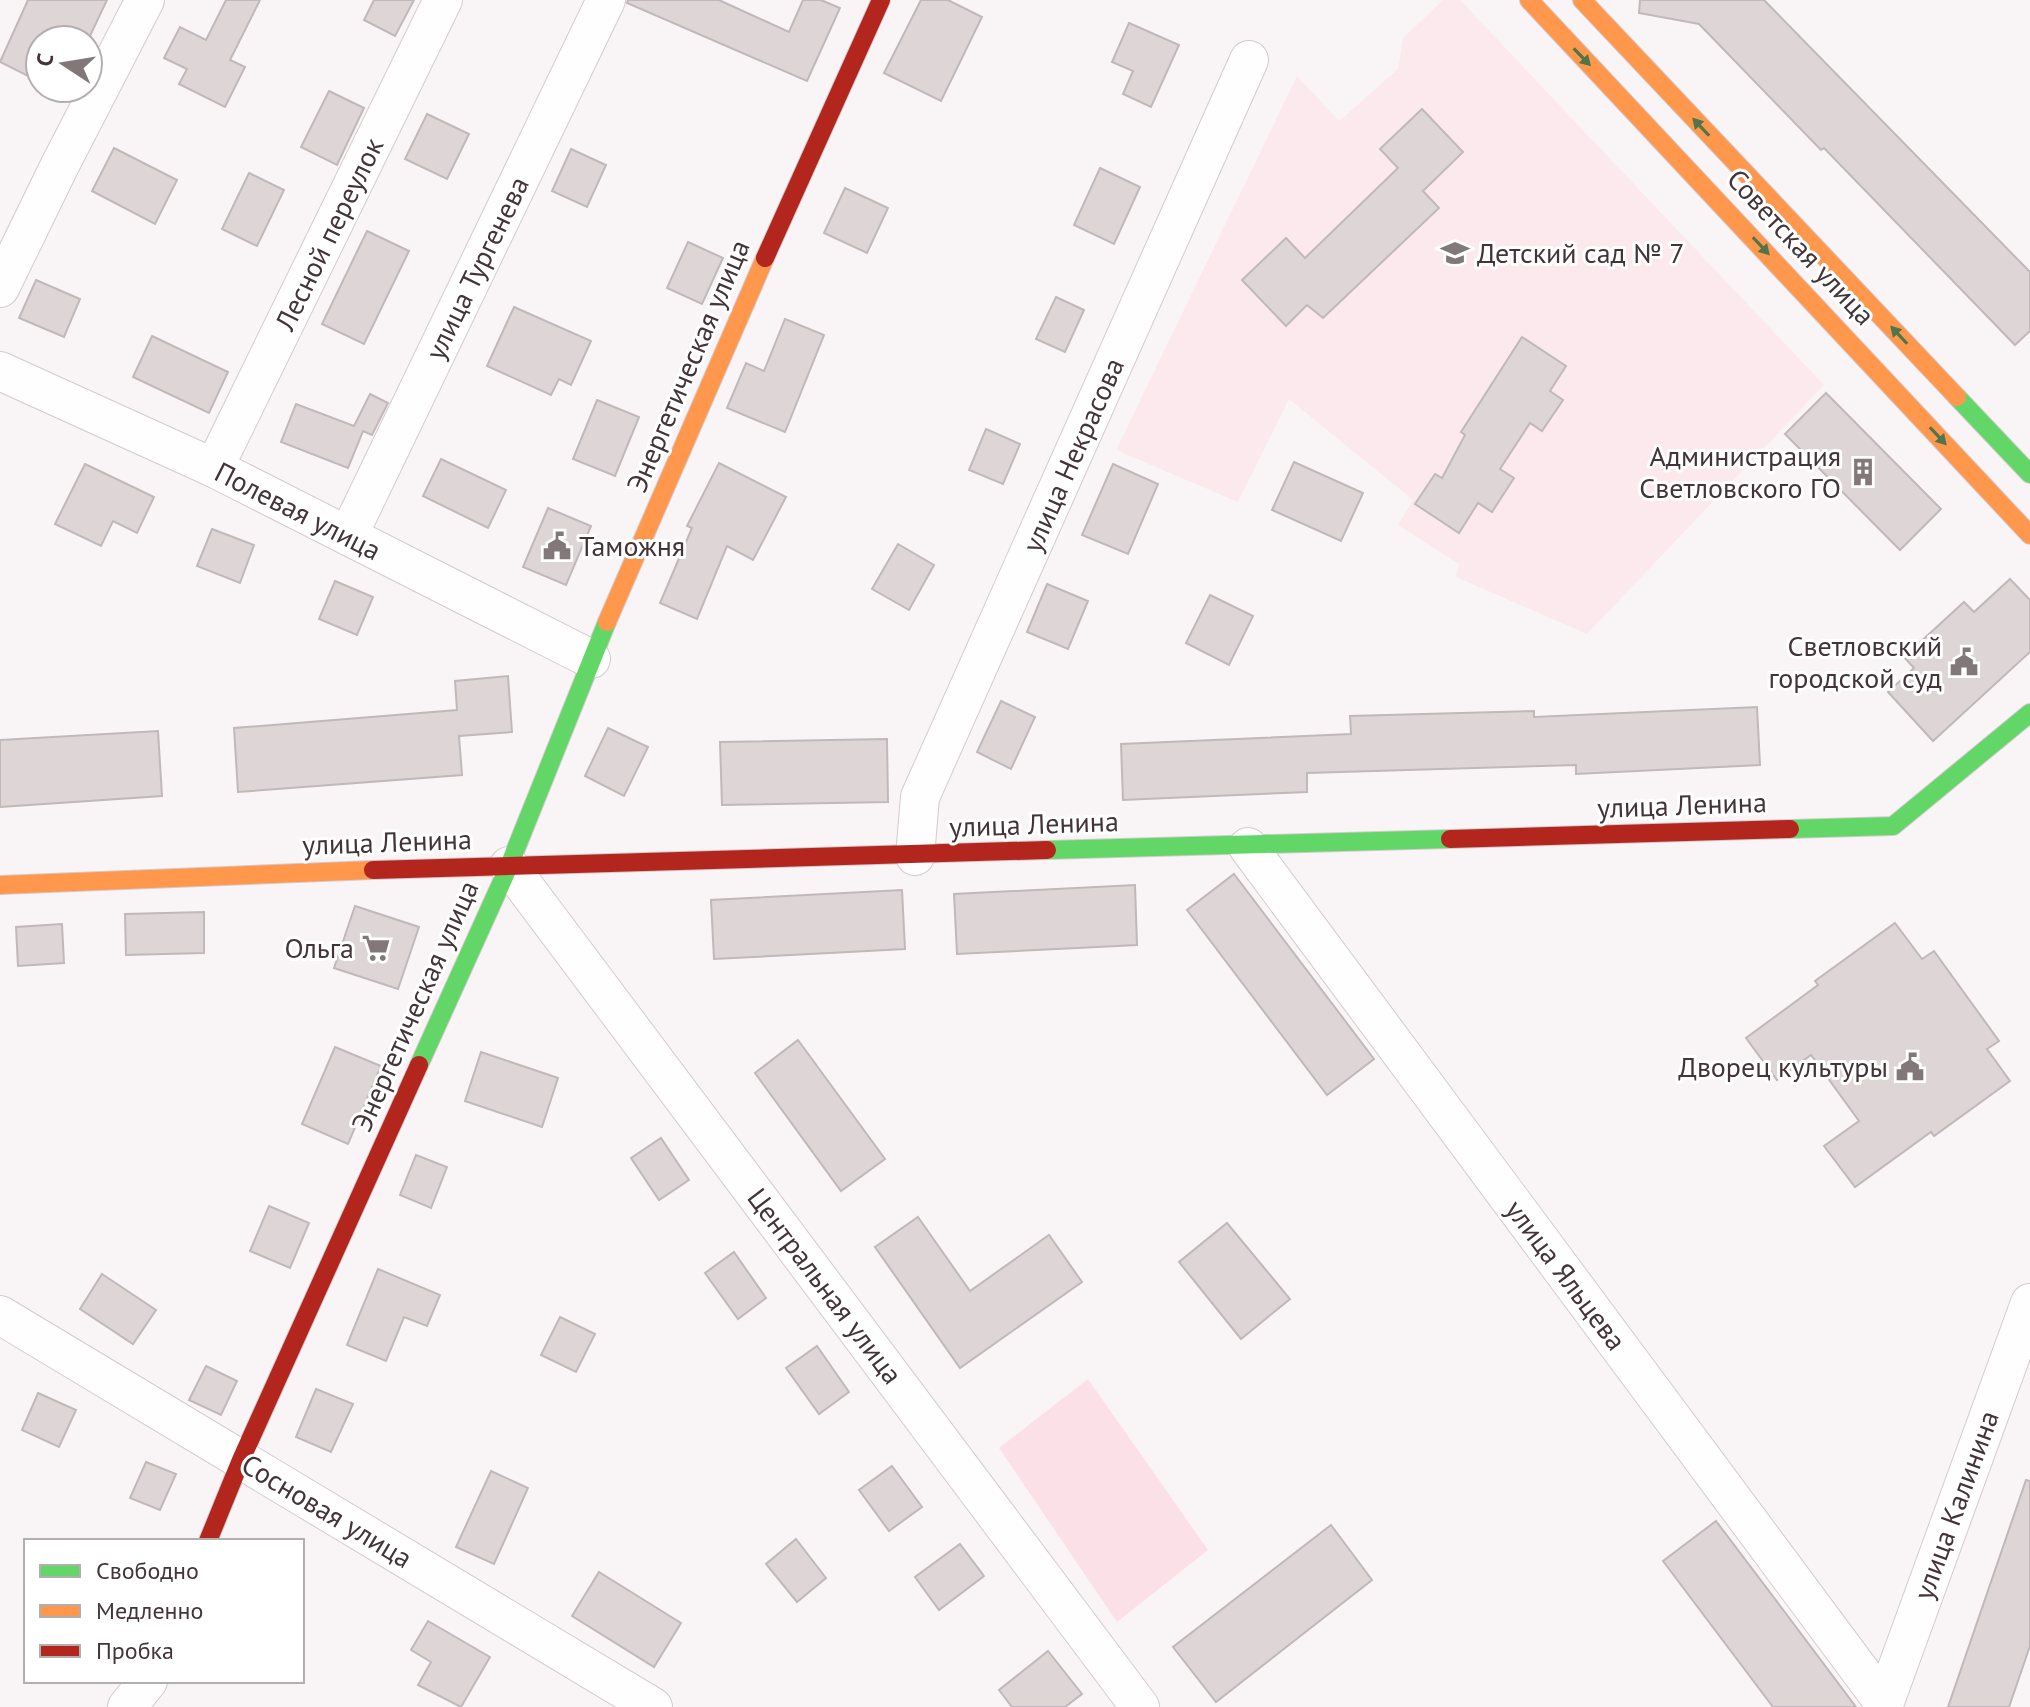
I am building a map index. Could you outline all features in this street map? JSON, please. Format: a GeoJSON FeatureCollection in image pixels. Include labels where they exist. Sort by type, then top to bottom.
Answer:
{"type":"FeatureCollection","features":[{"type":"Feature","properties":{"kind":"street"},"geometry":{"type":"LineString","coordinates":[[0,288],[145,0]]}},
{"type":"Feature","properties":{"kind":"street","name":"Лесной переулок"},"geometry":{"type":"LineString","coordinates":[[214,468],[443,0]]}},
{"type":"Feature","properties":{"kind":"street","name":"улица Тургенева"},"geometry":{"type":"LineString","coordinates":[[348,536],[606,0]]}},
{"type":"Feature","properties":{"kind":"street","name":"Энергетическая улица"},"geometry":{"type":"LineString","coordinates":[[209,1539],[241,1460],[509,866],[591,659],[800,177],[881,0]]}},
{"type":"Feature","properties":{"kind":"street","name":"Советская улица"},"geometry":{"type":"LineString","coordinates":[[1529,0],[2030,535]]}},
{"type":"Feature","properties":{"kind":"street","name":"Советская улица"},"geometry":{"type":"LineString","coordinates":[[1582,0],[2030,474]]}},
{"type":"Feature","properties":{"kind":"street","name":"улица Некрасова"},"geometry":{"type":"LineString","coordinates":[[915,856],[920,797],[1249,60]]}},
{"type":"Feature","properties":{"kind":"street","name":"Полевая улица"},"geometry":{"type":"LineString","coordinates":[[0,371],[214,468],[591,659]]}},
{"type":"Feature","properties":{"kind":"street","name":"улица Ленина"},"geometry":{"type":"LineString","coordinates":[[0,885],[200,875],[1893,826],[2030,713]]}},
{"type":"Feature","properties":{"kind":"street","name":"улица Яльцева"},"geometry":{"type":"LineString","coordinates":[[1248,847],[1884,1705]]}},
{"type":"Feature","properties":{"kind":"street","name":"Центральная улица"},"geometry":{"type":"LineString","coordinates":[[509,866],[1140,1707]]}},
{"type":"Feature","properties":{"kind":"street","name":"улица Калинина"},"geometry":{"type":"LineString","coordinates":[[1884,1705],[2030,1303]]}},
{"type":"Feature","properties":{"kind":"street","name":"Сосновая улица"},"geometry":{"type":"LineString","coordinates":[[0,1315],[653,1707]]}},
{"type":"Feature","properties":{"kind":"street"},"geometry":{"type":"LineString","coordinates":[[127,1707],[146,1683]]}},
{"type":"Feature","properties":{"kind":"street"},"geometry":{"type":"LineString","coordinates":[[150,1707],[155,1683]]}},
{"type":"Feature","properties":{"kind":"shaded area","name":"Детский сад № 7"},"geometry":{"type":"Polygon","coordinates":[[[1443,0],[1460,0],[1824,385],[1587,634],[1456,577],[1459,564],[1398,525],[1413,500],[1289,399],[1238,502],[1116,450],[1297,76],[1339,121],[1398,69],[1403,38],[1443,0]]]}},
{"type":"Feature","properties":{"kind":"shaded area"},"geometry":{"type":"Polygon","coordinates":[[[1088,1379],[1208,1550],[1117,1622],[999,1448],[1088,1379]]]}},
{"type":"Feature","properties":{"kind":"building"},"geometry":{"type":"Polygon","coordinates":[[[28,0],[107,0],[96,24],[24,24],[24,74],[0,62],[28,0]]]}},
{"type":"Feature","properties":{"kind":"building"},"geometry":{"type":"Polygon","coordinates":[[[226,0],[260,0],[230,60],[245,67],[225,107],[179,84],[187,69],[164,58],[180,27],[206,40],[226,0]]]}},
{"type":"Feature","properties":{"kind":"building"},"geometry":{"type":"Polygon","coordinates":[[[374,0],[414,0],[395,36],[364,20],[374,0]]]}},
{"type":"Feature","properties":{"kind":"building"},"geometry":{"type":"Polygon","coordinates":[[[628,0],[719,0],[789,32],[803,0],[821,0],[840,8],[807,81],[627,3],[628,0]]]}},
{"type":"Feature","properties":{"kind":"building"},"geometry":{"type":"Polygon","coordinates":[[[921,0],[948,0],[982,17],[941,101],[884,73],[921,0]]]}},
{"type":"Feature","properties":{"kind":"building"},"geometry":{"type":"Polygon","coordinates":[[[1640,0],[1764,0],[2030,272],[2030,331],[2015,345],[1699,24],[1639,13],[1640,0]]]}},
{"type":"Feature","properties":{"kind":"building"},"geometry":{"type":"Polygon","coordinates":[[[1129,23],[1179,45],[1151,107],[1123,94],[1133,71],[1112,62],[1129,23]]]}},
{"type":"Feature","properties":{"kind":"building"},"geometry":{"type":"Polygon","coordinates":[[[329,91],[364,108],[337,165],[301,147],[329,91]]]}},
{"type":"Feature","properties":{"kind":"building"},"geometry":{"type":"Polygon","coordinates":[[[1422,109],[1463,152],[1423,191],[1439,208],[1323,318],[1307,305],[1286,326],[1242,280],[1286,238],[1305,258],[1398,168],[1380,149],[1422,109]]]}},
{"type":"Feature","properties":{"kind":"building"},"geometry":{"type":"Polygon","coordinates":[[[427,114],[469,134],[447,179],[405,159],[427,114]]]}},
{"type":"Feature","properties":{"kind":"building"},"geometry":{"type":"Polygon","coordinates":[[[114,148],[177,180],[155,224],[92,191],[114,148]]]}},
{"type":"Feature","properties":{"kind":"building"},"geometry":{"type":"Polygon","coordinates":[[[571,149],[606,165],[587,207],[552,191],[571,149]]]}},
{"type":"Feature","properties":{"kind":"building"},"geometry":{"type":"Polygon","coordinates":[[[1100,168],[1140,187],[1114,244],[1074,225],[1100,168]]]}},
{"type":"Feature","properties":{"kind":"building"},"geometry":{"type":"Polygon","coordinates":[[[249,173],[284,190],[257,246],[222,229],[249,173]]]}},
{"type":"Feature","properties":{"kind":"building"},"geometry":{"type":"Polygon","coordinates":[[[845,188],[888,208],[867,253],[824,233],[845,188]]]}},
{"type":"Feature","properties":{"kind":"building"},"geometry":{"type":"Polygon","coordinates":[[[367,231],[409,251],[364,344],[322,324],[367,231]]]}},
{"type":"Feature","properties":{"kind":"building"},"geometry":{"type":"Polygon","coordinates":[[[688,242],[723,258],[702,304],[667,288],[688,242]]]}},
{"type":"Feature","properties":{"kind":"building"},"geometry":{"type":"Polygon","coordinates":[[[36,280],[80,299],[64,337],[19,318],[36,280]]]}},
{"type":"Feature","properties":{"kind":"building"},"geometry":{"type":"Polygon","coordinates":[[[1056,297],[1084,310],[1065,352],[1036,339],[1056,297]]]}},
{"type":"Feature","properties":{"kind":"building"},"geometry":{"type":"Polygon","coordinates":[[[514,307],[591,341],[571,385],[559,379],[551,395],[487,366],[514,307]]]}},
{"type":"Feature","properties":{"kind":"building"},"geometry":{"type":"Polygon","coordinates":[[[785,319],[824,335],[785,432],[727,408],[746,363],[764,371],[785,319]]]}},
{"type":"Feature","properties":{"kind":"building"},"geometry":{"type":"Polygon","coordinates":[[[152,336],[228,372],[209,413],[133,377],[152,336]]]}},
{"type":"Feature","properties":{"kind":"building"},"geometry":{"type":"Polygon","coordinates":[[[1522,337],[1566,366],[1550,391],[1563,400],[1542,431],[1530,423],[1500,469],[1514,478],[1492,512],[1478,503],[1459,533],[1415,504],[1435,474],[1442,478],[1465,435],[1461,432],[1522,337]]]}},
{"type":"Feature","properties":{"kind":"building","name":"Администрация Светловского ГО"},"geometry":{"type":"Polygon","coordinates":[[[1826,393],[1941,509],[1900,550],[1785,434],[1826,393]]]}},
{"type":"Feature","properties":{"kind":"building"},"geometry":{"type":"Polygon","coordinates":[[[370,394],[388,403],[372,435],[363,431],[348,468],[281,442],[296,404],[354,426],[370,394]]]}},
{"type":"Feature","properties":{"kind":"building"},"geometry":{"type":"Polygon","coordinates":[[[597,400],[639,417],[615,476],[573,459],[597,400]]]}},
{"type":"Feature","properties":{"kind":"building"},"geometry":{"type":"Polygon","coordinates":[[[986,429],[1020,444],[1003,484],[969,470],[986,429]]]}},
{"type":"Feature","properties":{"kind":"building"},"geometry":{"type":"Polygon","coordinates":[[[441,459],[506,490],[488,528],[423,496],[441,459]]]}},
{"type":"Feature","properties":{"kind":"building"},"geometry":{"type":"Polygon","coordinates":[[[1294,462],[1363,493],[1341,541],[1272,510],[1294,462]]]}},
{"type":"Feature","properties":{"kind":"building"},"geometry":{"type":"Polygon","coordinates":[[[719,463],[786,497],[753,560],[727,546],[697,619],[660,603],[692,528],[687,526],[719,463]]]}},
{"type":"Feature","properties":{"kind":"building"},"geometry":{"type":"Polygon","coordinates":[[[85,464],[154,497],[137,533],[113,521],[101,546],[55,524],[85,464]]]}},
{"type":"Feature","properties":{"kind":"building"},"geometry":{"type":"Polygon","coordinates":[[[1113,464],[1158,484],[1128,554],[1082,535],[1113,464]]]}},
{"type":"Feature","properties":{"kind":"building","name":"Таможня"},"geometry":{"type":"Polygon","coordinates":[[[548,508],[591,526],[566,585],[523,567],[548,508]]]}},
{"type":"Feature","properties":{"kind":"building"},"geometry":{"type":"Polygon","coordinates":[[[212,529],[254,545],[240,583],[197,566],[212,529]]]}},
{"type":"Feature","properties":{"kind":"building"},"geometry":{"type":"Polygon","coordinates":[[[898,544],[934,565],[909,610],[872,589],[898,544]]]}},
{"type":"Feature","properties":{"kind":"building","name":"Светловский городской суд"},"geometry":{"type":"Polygon","coordinates":[[[2010,579],[2030,600],[2030,652],[1933,741],[1888,692],[1914,668],[1904,657],[1964,602],[1974,612],[2010,579]]]}},
{"type":"Feature","properties":{"kind":"building"},"geometry":{"type":"Polygon","coordinates":[[[335,581],[373,597],[357,635],[319,619],[335,581]]]}},
{"type":"Feature","properties":{"kind":"building"},"geometry":{"type":"Polygon","coordinates":[[[1047,584],[1088,601],[1068,649],[1027,632],[1047,584]]]}},
{"type":"Feature","properties":{"kind":"building"},"geometry":{"type":"Polygon","coordinates":[[[1210,595],[1253,616],[1229,665],[1186,643],[1210,595]]]}},
{"type":"Feature","properties":{"kind":"building"},"geometry":{"type":"Polygon","coordinates":[[[508,676],[512,732],[459,736],[462,775],[238,792],[234,728],[457,710],[455,681],[508,676]]]}},
{"type":"Feature","properties":{"kind":"building"},"geometry":{"type":"Polygon","coordinates":[[[1001,701],[1035,717],[1011,769],[977,752],[1001,701]]]}},
{"type":"Feature","properties":{"kind":"building"},"geometry":{"type":"Polygon","coordinates":[[[1757,707],[1760,765],[1576,774],[1576,765],[1307,773],[1307,792],[1123,800],[1121,744],[1351,734],[1350,716],[1534,711],[1534,717],[1757,707]]]}},
{"type":"Feature","properties":{"kind":"building"},"geometry":{"type":"Polygon","coordinates":[[[608,728],[648,747],[624,796],[585,776],[608,728]]]}},
{"type":"Feature","properties":{"kind":"building"},"geometry":{"type":"Polygon","coordinates":[[[158,731],[162,796],[0,807],[0,740],[158,731]]]}},
{"type":"Feature","properties":{"kind":"building"},"geometry":{"type":"Polygon","coordinates":[[[887,739],[888,802],[722,805],[720,742],[887,739]]]}},
{"type":"Feature","properties":{"kind":"building"},"geometry":{"type":"Polygon","coordinates":[[[1234,874],[1374,1059],[1327,1095],[1187,910],[1234,874]]]}},
{"type":"Feature","properties":{"kind":"building"},"geometry":{"type":"Polygon","coordinates":[[[1135,885],[1137,945],[957,954],[954,894],[1135,885]]]}},
{"type":"Feature","properties":{"kind":"building"},"geometry":{"type":"Polygon","coordinates":[[[902,890],[905,949],[714,959],[711,900],[902,890]]]}},
{"type":"Feature","properties":{"kind":"building","name":"Ольга"},"geometry":{"type":"Polygon","coordinates":[[[355,906],[419,927],[398,989],[334,968],[355,906]]]}},
{"type":"Feature","properties":{"kind":"building"},"geometry":{"type":"Polygon","coordinates":[[[204,912],[204,953],[126,955],[125,914],[204,912]]]}},
{"type":"Feature","properties":{"kind":"building","name":"Дворец культуры"},"geometry":{"type":"Polygon","coordinates":[[[1895,923],[1922,959],[1934,951],[1999,1041],[1987,1049],[2010,1081],[1934,1136],[1931,1132],[1855,1187],[1824,1146],[1859,1121],[1811,1055],[1777,1080],[1746,1038],[1818,985],[1815,981],[1895,923]]]}},
{"type":"Feature","properties":{"kind":"building"},"geometry":{"type":"Polygon","coordinates":[[[62,924],[64,963],[18,966],[16,927],[62,924]]]}},
{"type":"Feature","properties":{"kind":"building"},"geometry":{"type":"Polygon","coordinates":[[[798,1040],[885,1159],[841,1191],[755,1073],[798,1040]]]}},
{"type":"Feature","properties":{"kind":"building"},"geometry":{"type":"Polygon","coordinates":[[[335,1047],[381,1066],[348,1144],[302,1124],[335,1047]]]}},
{"type":"Feature","properties":{"kind":"building"},"geometry":{"type":"Polygon","coordinates":[[[481,1052],[558,1078],[542,1127],[465,1101],[481,1052]]]}},
{"type":"Feature","properties":{"kind":"building"},"geometry":{"type":"Polygon","coordinates":[[[661,1138],[689,1180],[659,1200],[631,1158],[661,1138]]]}},
{"type":"Feature","properties":{"kind":"building"},"geometry":{"type":"Polygon","coordinates":[[[416,1155],[447,1167],[431,1208],[400,1195],[416,1155]]]}},
{"type":"Feature","properties":{"kind":"building"},"geometry":{"type":"Polygon","coordinates":[[[269,1206],[309,1223],[290,1268],[250,1251],[269,1206]]]}},
{"type":"Feature","properties":{"kind":"building"},"geometry":{"type":"Polygon","coordinates":[[[918,1217],[970,1291],[1049,1235],[1082,1282],[960,1368],[875,1247],[918,1217]]]}},
{"type":"Feature","properties":{"kind":"building"},"geometry":{"type":"Polygon","coordinates":[[[1227,1223],[1290,1299],[1241,1339],[1179,1262],[1227,1223]]]}},
{"type":"Feature","properties":{"kind":"building"},"geometry":{"type":"Polygon","coordinates":[[[734,1252],[766,1298],[738,1319],[705,1273],[734,1252]]]}},
{"type":"Feature","properties":{"kind":"building"},"geometry":{"type":"Polygon","coordinates":[[[378,1269],[440,1295],[427,1326],[404,1317],[386,1361],[347,1345],[378,1269]]]}},
{"type":"Feature","properties":{"kind":"building"},"geometry":{"type":"Polygon","coordinates":[[[102,1274],[156,1310],[133,1344],[80,1309],[102,1274]]]}},
{"type":"Feature","properties":{"kind":"building"},"geometry":{"type":"Polygon","coordinates":[[[560,1317],[595,1334],[576,1372],[541,1355],[560,1317]]]}},
{"type":"Feature","properties":{"kind":"building"},"geometry":{"type":"Polygon","coordinates":[[[817,1346],[849,1392],[819,1414],[786,1368],[817,1346]]]}},
{"type":"Feature","properties":{"kind":"building"},"geometry":{"type":"Polygon","coordinates":[[[206,1366],[237,1381],[221,1415],[189,1400],[206,1366]]]}},
{"type":"Feature","properties":{"kind":"building"},"geometry":{"type":"Polygon","coordinates":[[[316,1389],[353,1404],[331,1452],[296,1437],[316,1389]]]}},
{"type":"Feature","properties":{"kind":"building"},"geometry":{"type":"Polygon","coordinates":[[[38,1393],[76,1410],[59,1447],[22,1430],[38,1393]]]}},
{"type":"Feature","properties":{"kind":"building"},"geometry":{"type":"Polygon","coordinates":[[[146,1462],[176,1474],[160,1510],[130,1498],[146,1462]]]}},
{"type":"Feature","properties":{"kind":"building"},"geometry":{"type":"Polygon","coordinates":[[[892,1466],[922,1507],[889,1531],[859,1490],[892,1466]]]}},
{"type":"Feature","properties":{"kind":"building"},"geometry":{"type":"Polygon","coordinates":[[[491,1471],[528,1488],[494,1564],[456,1547],[491,1471]]]}},
{"type":"Feature","properties":{"kind":"building"},"geometry":{"type":"Polygon","coordinates":[[[2026,1480],[2030,1481],[2030,1646],[2009,1707],[1948,1707],[2026,1480]]]}},
{"type":"Feature","properties":{"kind":"building"},"geometry":{"type":"Polygon","coordinates":[[[1716,1521],[1856,1707],[1773,1707],[1663,1561],[1716,1521]]]}},
{"type":"Feature","properties":{"kind":"building"},"geometry":{"type":"Polygon","coordinates":[[[1331,1525],[1372,1580],[1216,1702],[1173,1647],[1331,1525]]]}},
{"type":"Feature","properties":{"kind":"building"},"geometry":{"type":"Polygon","coordinates":[[[796,1539],[826,1578],[797,1602],[766,1564],[796,1539]]]}},
{"type":"Feature","properties":{"kind":"building"},"geometry":{"type":"Polygon","coordinates":[[[960,1544],[984,1576],[939,1610],[915,1577],[960,1544]]]}},
{"type":"Feature","properties":{"kind":"building"},"geometry":{"type":"Polygon","coordinates":[[[599,1572],[681,1623],[654,1667],[572,1616],[599,1572]]]}},
{"type":"Feature","properties":{"kind":"building"},"geometry":{"type":"Polygon","coordinates":[[[428,1621],[490,1657],[461,1707],[418,1685],[431,1662],[411,1650],[428,1621]]]}},
{"type":"Feature","properties":{"kind":"building"},"geometry":{"type":"Polygon","coordinates":[[[1048,1651],[1082,1694],[1065,1707],[1012,1707],[999,1690],[1048,1651]]]}},
{"type":"Feature","properties":{"kind":"traffic: fast"},"geometry":{"type":"LineString","coordinates":[[1957,397],[2030,474]]}},
{"type":"Feature","properties":{"kind":"traffic: fast"},"geometry":{"type":"LineString","coordinates":[[419,1065],[509,866],[607,622]]}},
{"type":"Feature","properties":{"kind":"traffic: fast"},"geometry":{"type":"LineString","coordinates":[[1790,829],[1893,826],[2030,713]]}},
{"type":"Feature","properties":{"kind":"traffic: fast"},"geometry":{"type":"LineString","coordinates":[[1047,850],[1450,839]]}},
{"type":"Feature","properties":{"kind":"traffic: slow"},"geometry":{"type":"LineString","coordinates":[[1529,0],[2030,535]]}},
{"type":"Feature","properties":{"kind":"traffic: slow"},"geometry":{"type":"LineString","coordinates":[[1582,0],[1957,397]]}},
{"type":"Feature","properties":{"kind":"traffic: slow"},"geometry":{"type":"LineString","coordinates":[[607,622],[765,258]]}},
{"type":"Feature","properties":{"kind":"traffic: slow"},"geometry":{"type":"LineString","coordinates":[[0,885],[373,870]]}},
{"type":"Feature","properties":{"kind":"traffic: jam"},"geometry":{"type":"LineString","coordinates":[[765,258],[881,0]]}},
{"type":"Feature","properties":{"kind":"traffic: jam"},"geometry":{"type":"LineString","coordinates":[[1450,839],[1790,829]]}},
{"type":"Feature","properties":{"kind":"traffic: jam"},"geometry":{"type":"LineString","coordinates":[[373,870],[1047,850]]}},
{"type":"Feature","properties":{"kind":"traffic: jam"},"geometry":{"type":"LineString","coordinates":[[209,1539],[241,1460],[419,1065]]}},
{"type":"Feature","properties":{"kind":"place","name":"Детский сад № 7"},"geometry":{"type":"Point","coordinates":[1455,253]}},
{"type":"Feature","properties":{"kind":"place","name":"Администрация Светловского ГО"},"geometry":{"type":"Point","coordinates":[1863,472]}},
{"type":"Feature","properties":{"kind":"place","name":"Таможня"},"geometry":{"type":"Point","coordinates":[557,546]}},
{"type":"Feature","properties":{"kind":"place","name":"Светловский городской суд"},"geometry":{"type":"Point","coordinates":[1964,662]}},
{"type":"Feature","properties":{"kind":"place","name":"Ольга"},"geometry":{"type":"Point","coordinates":[376,948]}},
{"type":"Feature","properties":{"kind":"place","name":"Дворец культуры"},"geometry":{"type":"Point","coordinates":[1910,1067]}}]}
